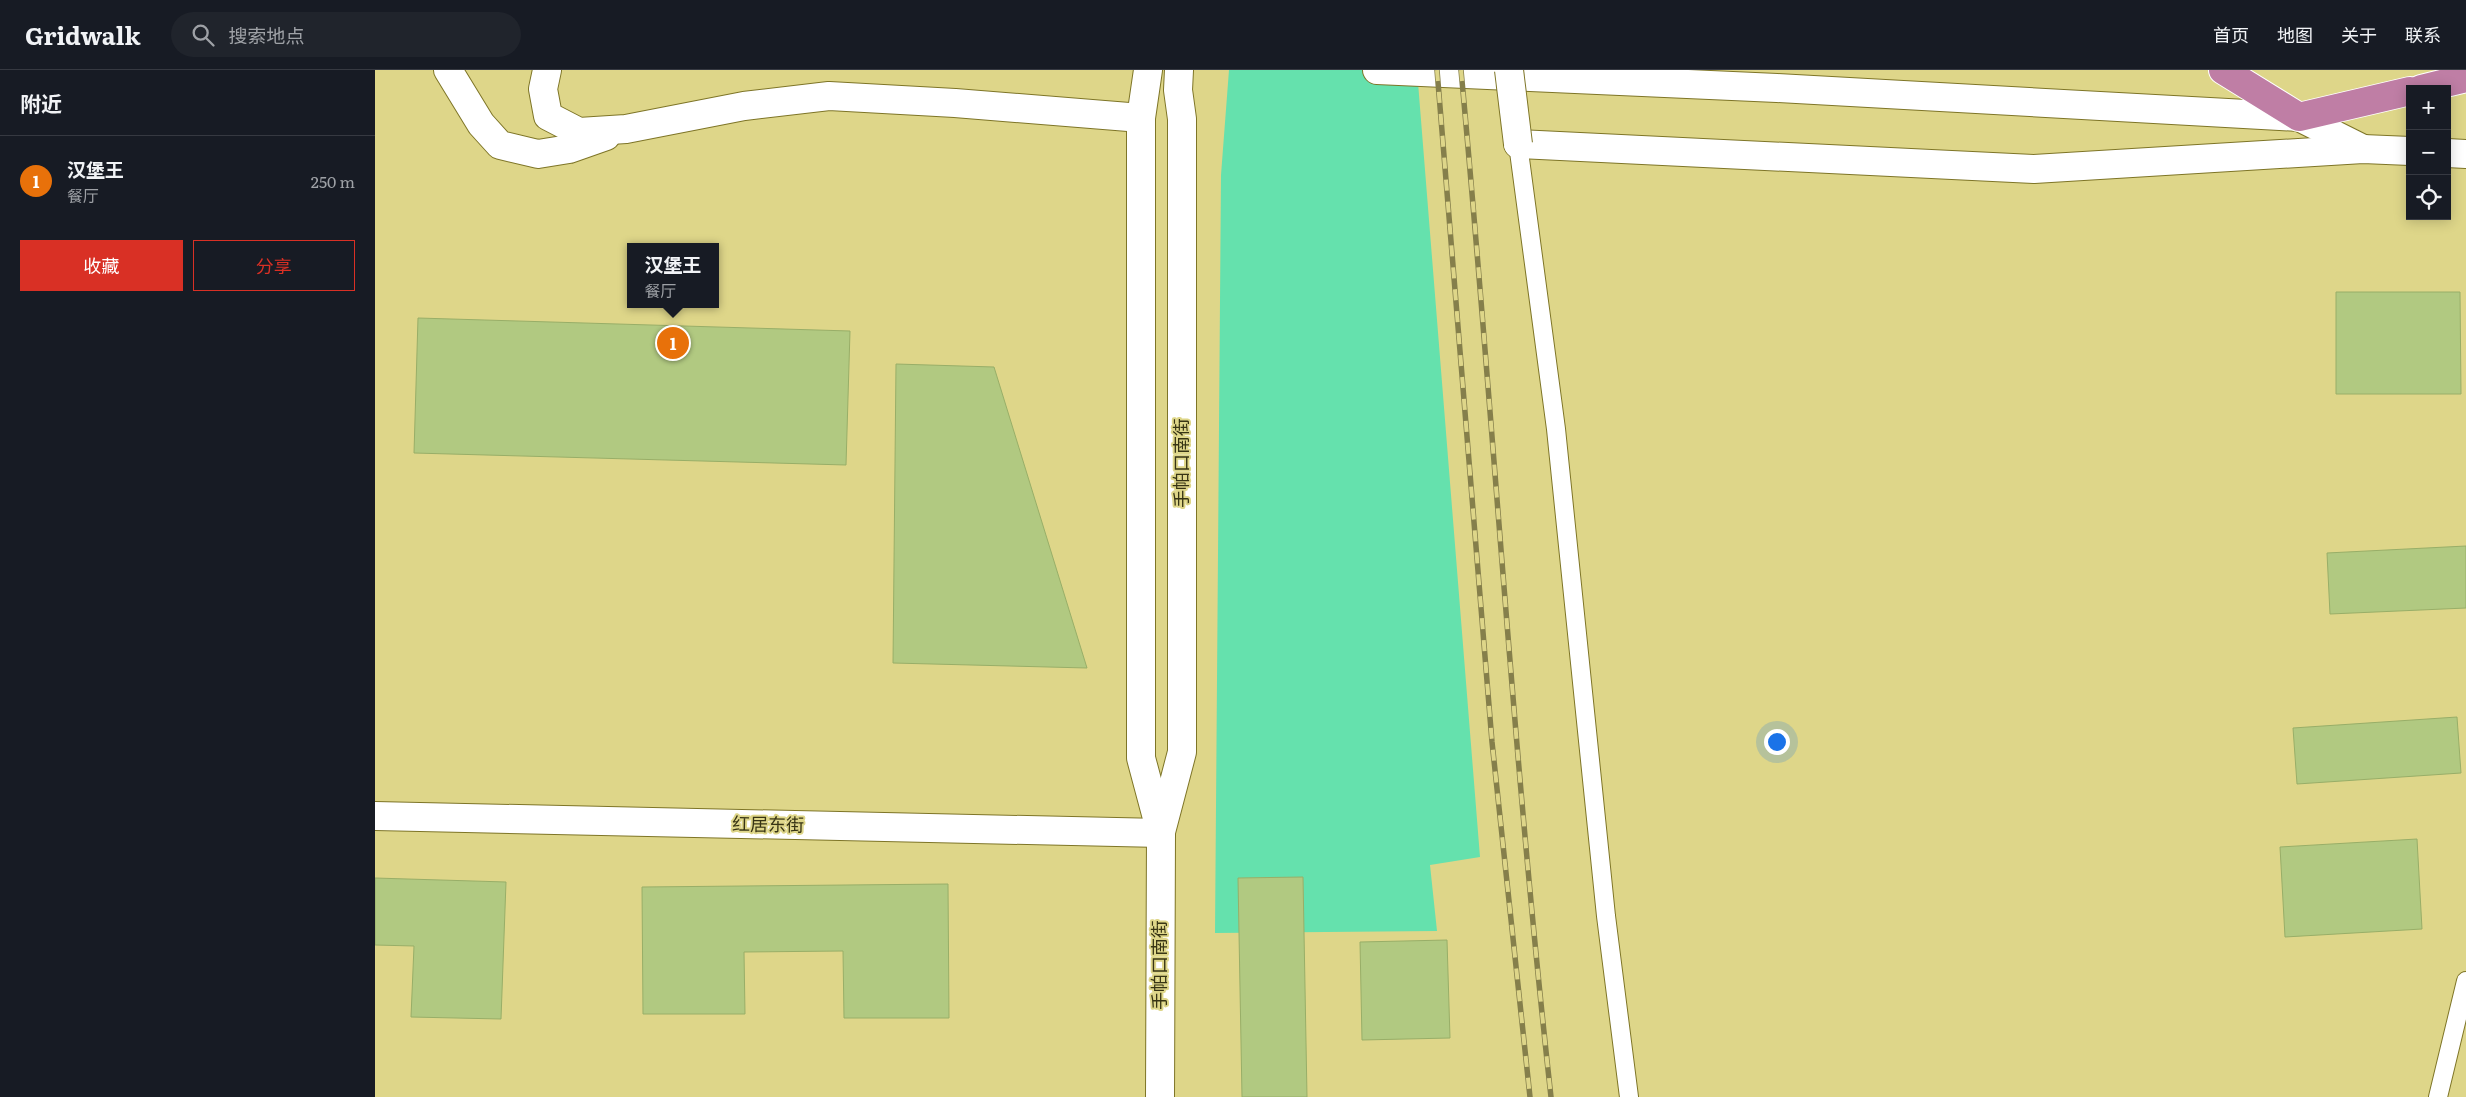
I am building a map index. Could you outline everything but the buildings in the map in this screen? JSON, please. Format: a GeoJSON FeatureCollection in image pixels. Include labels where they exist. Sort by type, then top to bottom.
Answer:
{"type":"FeatureCollection","features":[{"type":"Feature","properties":{"kind":"highway"},"geometry":{"type":"LineString","coordinates":[[2223,70],[2299,117],[2406,92]]}},
{"type":"Feature","properties":{"kind":"highway"},"geometry":{"type":"LineString","coordinates":[[2437,85],[2466,78]]}},
{"type":"Feature","properties":{"kind":"street"},"geometry":{"type":"LineString","coordinates":[[448,70],[481,124],[500,144],[538,154],[569,149],[625,129]]}},
{"type":"Feature","properties":{"kind":"street"},"geometry":{"type":"LineString","coordinates":[[547,70],[543,89],[548,116],[579,132],[625,129],[743,106],[829,96],[955,103],[1141,118]]}},
{"type":"Feature","properties":{"kind":"street"},"geometry":{"type":"LineString","coordinates":[[1377,70],[1787,89],[2299,117],[2363,149]]}},
{"type":"Feature","properties":{"kind":"street"},"geometry":{"type":"LineString","coordinates":[[1509,70],[1518,144],[2034,169],[2363,149],[2406,151]]}},
{"type":"Feature","properties":{"kind":"street","name":"手帕口南街"},"geometry":{"type":"LineString","coordinates":[[1147,79],[1141,118],[1141,758],[1161,833]]}},
{"type":"Feature","properties":{"kind":"street","name":"手帕口南街"},"geometry":{"type":"LineString","coordinates":[[1160,1097],[1161,833],[1182,752],[1182,120],[1179,80]]}},
{"type":"Feature","properties":{"kind":"street"},"geometry":{"type":"LineString","coordinates":[[2451,153],[2466,154]]}},
{"type":"Feature","properties":{"kind":"street","name":"红居东街"},"geometry":{"type":"LineString","coordinates":[[375,816],[1161,833]]}},
{"type":"Feature","properties":{"kind":"lane"},"geometry":{"type":"LineString","coordinates":[[1518,144],[1556,428],[1606,916],[1629,1097]]}},
{"type":"Feature","properties":{"kind":"lane"},"geometry":{"type":"LineString","coordinates":[[2438,1097],[2466,980]]}},
{"type":"Feature","properties":{"kind":"green space"},"geometry":{"type":"Polygon","coordinates":[[[1229,70],[1417,70],[1480,857],[1430,865],[1437,931],[1215,933],[1221,175],[1229,70]]]}},
{"type":"Feature","properties":{"kind":"railway"},"geometry":{"type":"LineString","coordinates":[[1437,70],[1492,742],[1530,1097]]}},
{"type":"Feature","properties":{"kind":"railway"},"geometry":{"type":"LineString","coordinates":[[1461,70],[1525,841],[1551,1097]]}},
{"type":"Feature","properties":{"kind":"place","name":"汉堡王"},"geometry":{"type":"Point","coordinates":[673,343]}}]}
